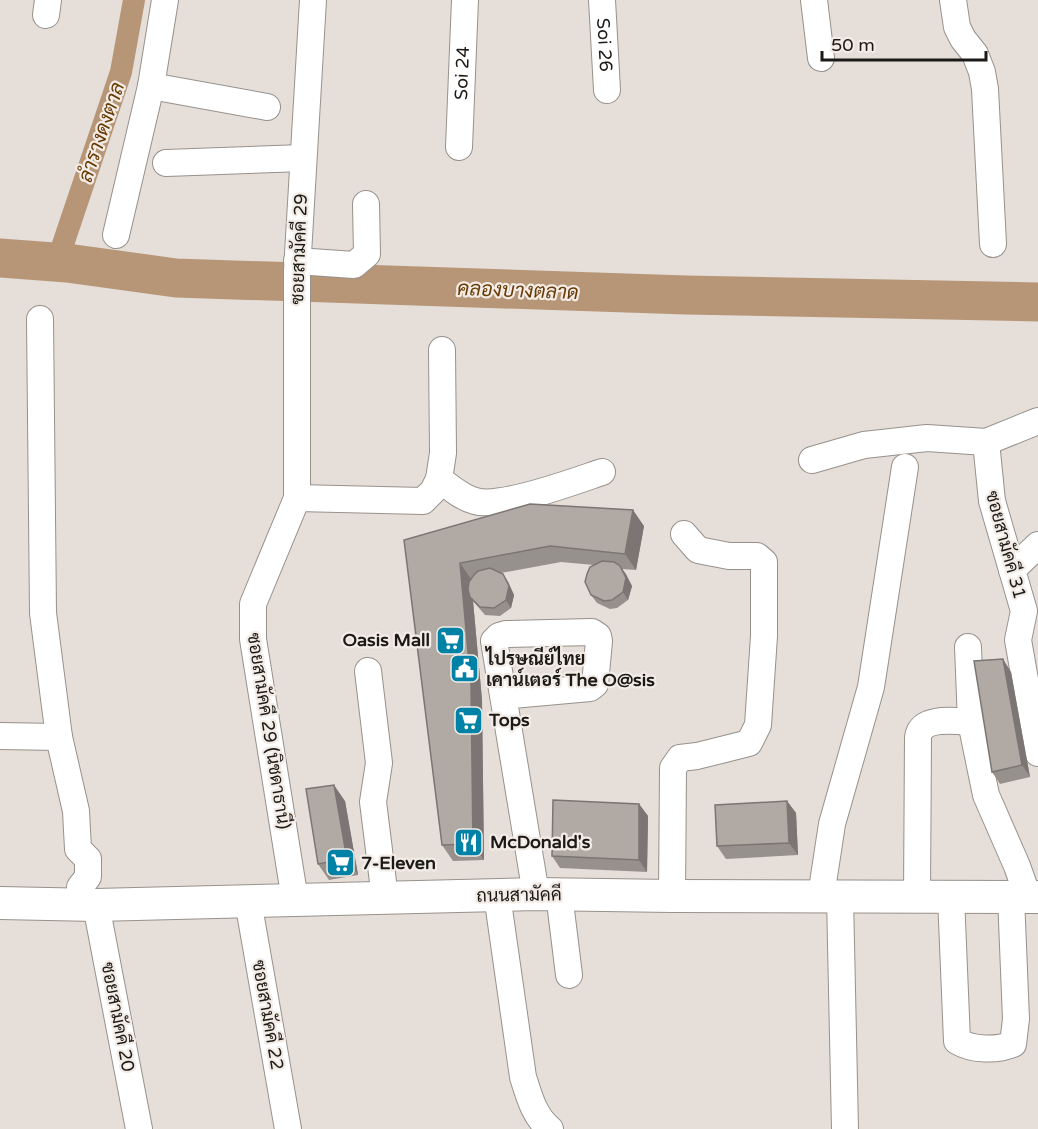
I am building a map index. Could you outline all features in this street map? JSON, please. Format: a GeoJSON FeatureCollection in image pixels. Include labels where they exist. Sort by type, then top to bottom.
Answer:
{"type":"FeatureCollection","features":[{"type":"Feature","properties":{"kind":"main road","name":"ถนนสามัคคี"},"geometry":{"type":"LineString","coordinates":[[0,903],[86,899],[248,901],[548,894],[1026,897]]}},
{"type":"Feature","properties":{"kind":"street"},"geometry":{"type":"LineString","coordinates":[[116,235],[151,86],[165,0]]}},
{"type":"Feature","properties":{"kind":"street","name":"ซอยสามัคคี 29"},"geometry":{"type":"LineString","coordinates":[[297,498],[297,266],[313,0]]}},
{"type":"Feature","properties":{"kind":"street","name":"Soi 24"},"geometry":{"type":"LineString","coordinates":[[459,147],[465,0]]}},
{"type":"Feature","properties":{"kind":"street","name":"Soi 26"},"geometry":{"type":"LineString","coordinates":[[602,0],[607,90]]}},
{"type":"Feature","properties":{"kind":"street"},"geometry":{"type":"LineString","coordinates":[[814,0],[821,58]]}},
{"type":"Feature","properties":{"kind":"street"},"geometry":{"type":"LineString","coordinates":[[953,0],[957,27],[975,54],[985,89],[993,244]]}},
{"type":"Feature","properties":{"kind":"street"},"geometry":{"type":"LineString","coordinates":[[151,86],[267,107]]}},
{"type":"Feature","properties":{"kind":"street"},"geometry":{"type":"LineString","coordinates":[[166,163],[303,158]]}},
{"type":"Feature","properties":{"kind":"street"},"geometry":{"type":"LineString","coordinates":[[297,266],[354,265],[361,260],[367,254],[366,204]]}},
{"type":"Feature","properties":{"kind":"street"},"geometry":{"type":"LineString","coordinates":[[40,319],[43,613],[59,737],[76,811],[78,849],[88,859],[86,899]]}},
{"type":"Feature","properties":{"kind":"street"},"geometry":{"type":"LineString","coordinates":[[297,498],[423,501],[433,491],[439,479],[443,453],[442,350]]}},
{"type":"Feature","properties":{"kind":"street"},"geometry":{"type":"LineString","coordinates":[[812,460],[864,445],[927,438],[986,442],[1038,421]]}},
{"type":"Feature","properties":{"kind":"street","name":"ซอยสามัคคี 31"},"geometry":{"type":"LineString","coordinates":[[986,442],[992,501],[1024,611],[1018,640],[1028,644],[1038,753]]}},
{"type":"Feature","properties":{"kind":"street"},"geometry":{"type":"LineString","coordinates":[[844,1129],[831,897],[832,824],[871,687],[905,467]]}},
{"type":"Feature","properties":{"kind":"street"},"geometry":{"type":"LineString","coordinates":[[439,479],[466,498],[477,502],[495,502],[545,490],[602,472]]}},
{"type":"Feature","properties":{"kind":"street","name":"ซอยสามัคคี 29 (นิชดาธานี)"},"geometry":{"type":"LineString","coordinates":[[295,900],[253,639],[253,604],[297,498]]}},
{"type":"Feature","properties":{"kind":"street"},"geometry":{"type":"LineString","coordinates":[[672,896],[673,768],[680,758],[748,743],[758,725],[764,636],[764,562],[758,556],[729,556],[698,550],[684,534]]}},
{"type":"Feature","properties":{"kind":"street"},"geometry":{"type":"LineString","coordinates":[[1012,570],[1038,545]]}},
{"type":"Feature","properties":{"kind":"street"},"geometry":{"type":"LineString","coordinates":[[951,897],[957,1041],[968,1048],[1005,1048],[1013,1044],[1026,897],[1017,866],[986,795],[971,722],[968,647]]}},
{"type":"Feature","properties":{"kind":"street"},"geometry":{"type":"LineString","coordinates":[[368,670],[380,763],[373,802],[385,898]]}},
{"type":"Feature","properties":{"kind":"street"},"geometry":{"type":"LineString","coordinates":[[503,696],[569,975]]}},
{"type":"Feature","properties":{"kind":"street"},"geometry":{"type":"LineString","coordinates":[[917,897],[919,730],[925,725],[946,721],[971,722]]}},
{"type":"Feature","properties":{"kind":"street"},"geometry":{"type":"LineString","coordinates":[[0,736],[59,737]]}},
{"type":"Feature","properties":{"kind":"street"},"geometry":{"type":"LineString","coordinates":[[497,895],[524,1077],[532,1105],[542,1122],[550,1129]]}},
{"type":"Feature","properties":{"kind":"street","name":"ซอยสามัคคี 20"},"geometry":{"type":"LineString","coordinates":[[86,899],[140,1129]]}},
{"type":"Feature","properties":{"kind":"street","name":"ซอยสามัคคี 22"},"geometry":{"type":"LineString","coordinates":[[248,901],[288,1129]]}},
{"type":"Feature","properties":{"kind":"building","name":"Oasis Mall"},"geometry":{"type":"Polygon","coordinates":[[[530,504],[633,510],[625,554],[550,546],[460,563],[471,685],[473,844],[442,845],[404,540],[530,504]]]}},
{"type":"Feature","properties":{"kind":"building"},"geometry":{"type":"Polygon","coordinates":[[[602,561],[614,562],[620,566],[626,578],[623,592],[612,600],[604,601],[591,595],[585,582],[590,567],[602,561]]]}},
{"type":"Feature","properties":{"kind":"building"},"geometry":{"type":"Polygon","coordinates":[[[490,568],[503,574],[509,586],[506,600],[494,608],[480,607],[470,597],[469,582],[478,571],[490,568]]]}},
{"type":"Feature","properties":{"kind":"building"},"geometry":{"type":"Polygon","coordinates":[[[1003,659],[1022,765],[992,772],[974,661],[1003,659]]]}},
{"type":"Feature","properties":{"kind":"building"},"geometry":{"type":"Polygon","coordinates":[[[334,785],[347,859],[318,864],[306,789],[334,785]]]}},
{"type":"Feature","properties":{"kind":"building"},"geometry":{"type":"Polygon","coordinates":[[[553,800],[639,804],[639,860],[552,856],[553,800]]]}},
{"type":"Feature","properties":{"kind":"building"},"geometry":{"type":"Polygon","coordinates":[[[787,801],[789,843],[717,846],[715,805],[787,801]]]}},
{"type":"Feature","properties":{"kind":"waterway","name":"ลำรางดงตาล"},"geometry":{"type":"LineString","coordinates":[[57,262],[121,72],[134,0]]}},
{"type":"Feature","properties":{"kind":"waterway","name":"คลองบางตลาด"},"geometry":{"type":"LineString","coordinates":[[0,258],[67,263],[176,278],[686,295],[1038,302]]}},
{"type":"Feature","properties":{"kind":"place","name":"Oasis Mall"},"geometry":{"type":"Point","coordinates":[451,640]}},
{"type":"Feature","properties":{"kind":"place","name":"ไปรษณีย์ไทย เคาน์เตอร์ The O@sis"},"geometry":{"type":"Point","coordinates":[465,669]}},
{"type":"Feature","properties":{"kind":"place","name":"Tops"},"geometry":{"type":"Point","coordinates":[468,720]}},
{"type":"Feature","properties":{"kind":"place","name":"McDonald's"},"geometry":{"type":"Point","coordinates":[469,842]}},
{"type":"Feature","properties":{"kind":"place","name":"7-Eleven"},"geometry":{"type":"Point","coordinates":[340,863]}}]}
